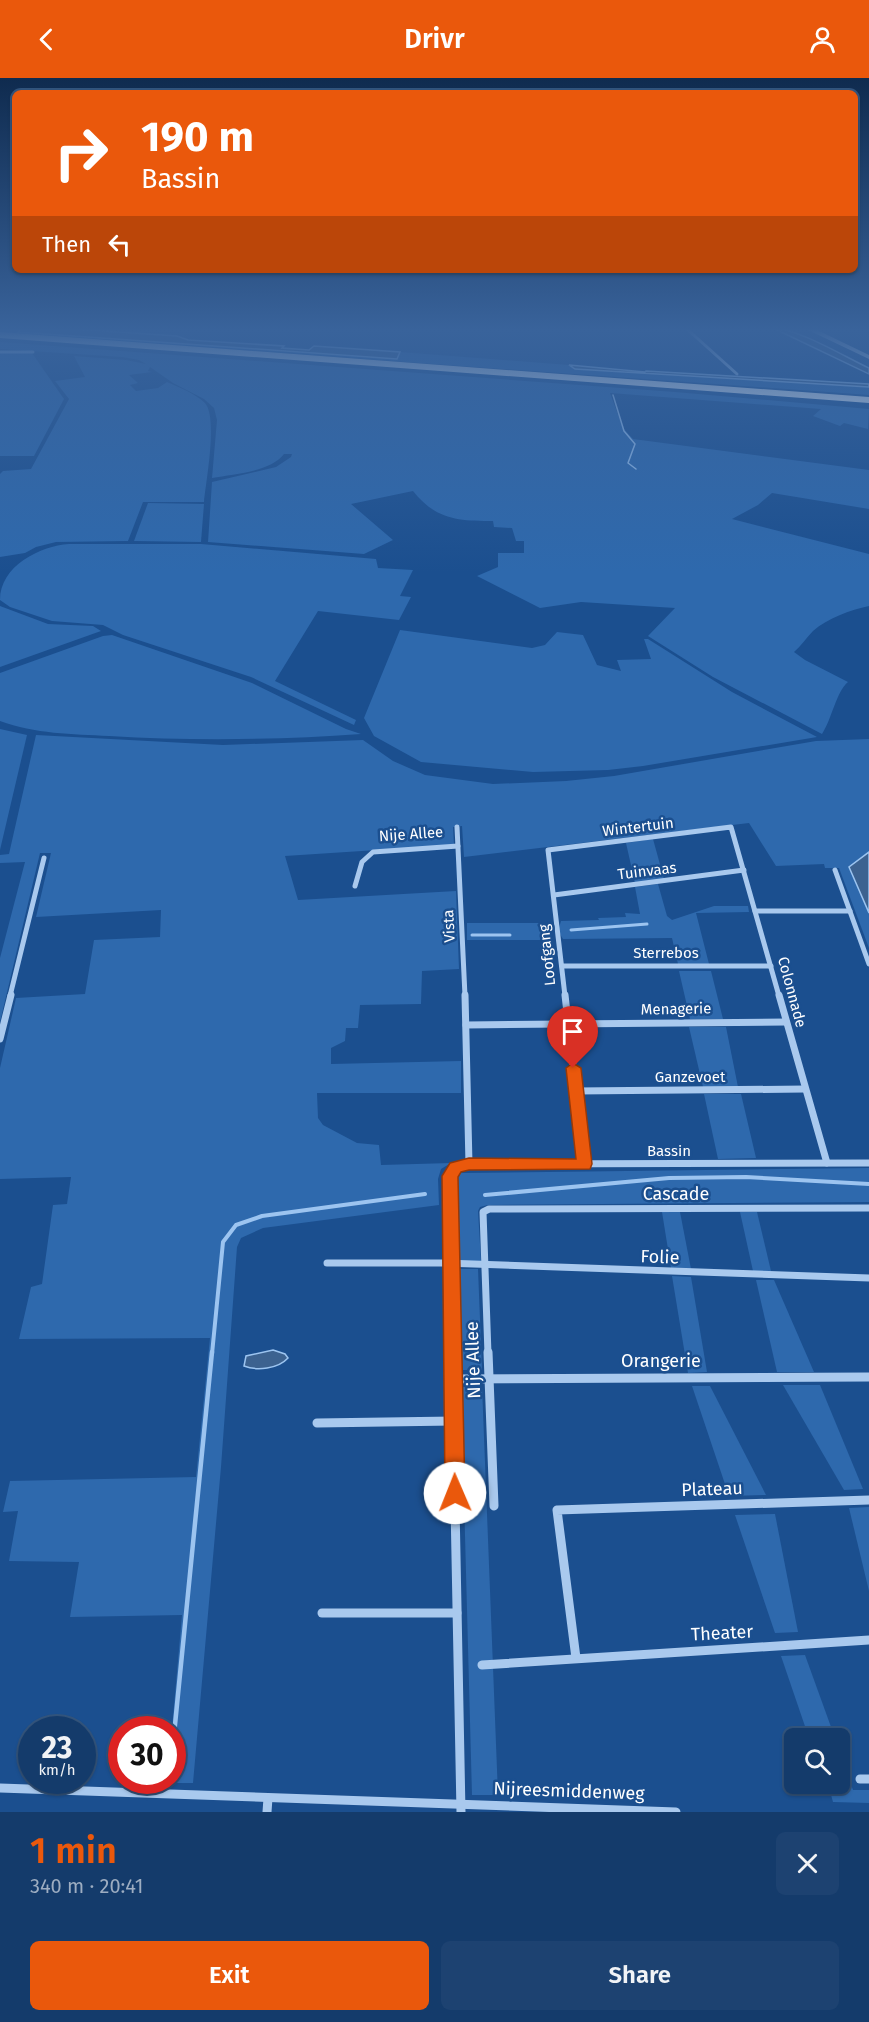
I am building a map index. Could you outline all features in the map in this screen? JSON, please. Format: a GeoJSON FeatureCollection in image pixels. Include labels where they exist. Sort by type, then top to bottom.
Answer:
{"type":"FeatureCollection","features":[{"type":"Feature","properties":{"kind":"street","name":"Vista"},"geometry":{"type":"LineString","coordinates":[[457,827],[466,1025],[469,1164]]}},
{"type":"Feature","properties":{"kind":"street","name":"Wintertuin"},"geometry":{"type":"LineString","coordinates":[[548,850],[731,827]]}},
{"type":"Feature","properties":{"kind":"street","name":"Colonnade"},"geometry":{"type":"LineString","coordinates":[[731,827],[827,1163]]}},
{"type":"Feature","properties":{"kind":"street","name":"Nije Allee"},"geometry":{"type":"LineString","coordinates":[[355,886],[362,859],[373,852],[458,846]]}},
{"type":"Feature","properties":{"kind":"street","name":"Loofgang"},"geometry":{"type":"LineString","coordinates":[[548,850],[584,1164]]}},
{"type":"Feature","properties":{"kind":"street"},"geometry":{"type":"LineString","coordinates":[[0,1039],[44,858]]}},
{"type":"Feature","properties":{"kind":"street","name":"Tuinvaas"},"geometry":{"type":"LineString","coordinates":[[554,895],[744,870]]}},
{"type":"Feature","properties":{"kind":"street"},"geometry":{"type":"LineString","coordinates":[[835,870],[869,964]]}},
{"type":"Feature","properties":{"kind":"street"},"geometry":{"type":"LineString","coordinates":[[755,911],[850,911]]}},
{"type":"Feature","properties":{"kind":"street","name":"Sterrebos"},"geometry":{"type":"LineString","coordinates":[[562,966],[771,966]]}},
{"type":"Feature","properties":{"kind":"street","name":"Menagerie"},"geometry":{"type":"LineString","coordinates":[[567,1024],[786,1022]]}},
{"type":"Feature","properties":{"kind":"street"},"geometry":{"type":"LineString","coordinates":[[466,1025],[567,1024]]}},
{"type":"Feature","properties":{"kind":"street","name":"Ganzevoet"},"geometry":{"type":"LineString","coordinates":[[576,1091],[805,1089]]}},
{"type":"Feature","properties":{"kind":"street","name":"Bassin"},"geometry":{"type":"LineString","coordinates":[[469,1164],[869,1163]]}},
{"type":"Feature","properties":{"kind":"street","name":"Nije Allee"},"geometry":{"type":"LineString","coordinates":[[461,1808],[450,1176],[456,1167],[469,1164]]}},
{"type":"Feature","properties":{"kind":"street","name":"Cascade"},"geometry":{"type":"LineString","coordinates":[[483,1212],[498,1209],[869,1208]]}},
{"type":"Feature","properties":{"kind":"street","name":"Nije Allee"},"geometry":{"type":"LineString","coordinates":[[483,1212],[494,1506]]}},
{"type":"Feature","properties":{"kind":"street"},"geometry":{"type":"LineString","coordinates":[[327,1263],[451,1263]]}},
{"type":"Feature","properties":{"kind":"street","name":"Folie"},"geometry":{"type":"LineString","coordinates":[[451,1263],[869,1278]]}},
{"type":"Feature","properties":{"kind":"street","name":"Orangerie"},"geometry":{"type":"LineString","coordinates":[[454,1379],[869,1377]]}},
{"type":"Feature","properties":{"kind":"street"},"geometry":{"type":"LineString","coordinates":[[317,1423],[454,1421]]}},
{"type":"Feature","properties":{"kind":"street","name":"Plateau"},"geometry":{"type":"LineString","coordinates":[[576,1658],[557,1510],[869,1500]]}},
{"type":"Feature","properties":{"kind":"street"},"geometry":{"type":"LineString","coordinates":[[322,1613],[457,1613]]}},
{"type":"Feature","properties":{"kind":"street","name":"Theater"},"geometry":{"type":"LineString","coordinates":[[482,1665],[869,1640]]}},
{"type":"Feature","properties":{"kind":"street"},"geometry":{"type":"LineString","coordinates":[[0,1788],[461,1808]]}},
{"type":"Feature","properties":{"kind":"street"},"geometry":{"type":"LineString","coordinates":[[267,1812],[268,1798]]}},
{"type":"Feature","properties":{"kind":"street","name":"Nijreesmiddenweg"},"geometry":{"type":"LineString","coordinates":[[461,1808],[676,1812]]}},
{"type":"Feature","properties":{"kind":"shaded area"},"geometry":{"type":"Polygon","coordinates":[[[0,410],[58,410],[34,456],[0,456],[0,410]]]}},
{"type":"Feature","properties":{"kind":"shaded area"},"geometry":{"type":"Polygon","coordinates":[[[63,410],[209,411],[211,435],[204,502],[143,502],[128,541],[56,542],[36,547],[25,553],[0,557],[0,474],[3,471],[31,469],[63,410]]]}},
{"type":"Feature","properties":{"kind":"shaded area"},"geometry":{"type":"Polygon","coordinates":[[[214,410],[616,410],[623,428],[633,439],[869,470],[869,509],[772,493],[758,505],[732,519],[869,554],[869,606],[847,612],[825,622],[813,631],[794,652],[848,682],[840,692],[822,734],[713,677],[648,636],[675,608],[581,602],[540,608],[477,576],[498,567],[498,553],[524,553],[524,541],[516,541],[512,528],[494,527],[493,521],[459,519],[439,513],[430,508],[413,491],[351,504],[393,540],[364,554],[208,542],[212,482],[276,467],[292,454],[284,454],[270,465],[261,468],[212,478],[217,420],[214,410]]]}},
{"type":"Feature","properties":{"kind":"shaded area"},"geometry":{"type":"Polygon","coordinates":[[[820,410],[869,410],[868,429],[844,423],[840,426],[813,416],[820,410]]]}},
{"type":"Feature","properties":{"kind":"shaded area"},"geometry":{"type":"Polygon","coordinates":[[[148,503],[204,504],[201,542],[134,541],[148,503]]]}},
{"type":"Feature","properties":{"kind":"shaded area"},"geometry":{"type":"Polygon","coordinates":[[[69,544],[201,544],[376,559],[378,568],[413,570],[400,596],[411,597],[399,620],[318,611],[275,681],[356,720],[354,725],[251,677],[123,635],[103,625],[52,621],[10,607],[0,600],[2,588],[14,568],[34,554],[46,549],[69,544]]]}},
{"type":"Feature","properties":{"kind":"shaded area"},"geometry":{"type":"Polygon","coordinates":[[[0,606],[48,624],[93,626],[101,631],[0,667],[0,606]]]}},
{"type":"Feature","properties":{"kind":"shaded area"},"geometry":{"type":"Polygon","coordinates":[[[400,630],[532,648],[545,645],[557,632],[583,635],[597,665],[621,671],[617,660],[651,659],[644,639],[648,639],[732,692],[817,737],[608,770],[533,772],[421,762],[374,736],[364,718],[400,630]]]}},
{"type":"Feature","properties":{"kind":"shaded area"},"geometry":{"type":"Polygon","coordinates":[[[112,635],[252,683],[346,729],[361,734],[298,738],[140,738],[54,733],[27,729],[0,721],[0,673],[103,636],[112,635]]]}},
{"type":"Feature","properties":{"kind":"shaded area"},"geometry":{"type":"Polygon","coordinates":[[[0,729],[27,735],[0,850],[0,729]]]}},
{"type":"Feature","properties":{"kind":"shaded area"},"geometry":{"type":"Polygon","coordinates":[[[36,735],[223,745],[363,740],[393,761],[425,775],[493,784],[566,781],[614,776],[816,741],[869,739],[869,852],[849,867],[869,913],[869,948],[839,868],[825,868],[824,864],[776,866],[749,823],[464,857],[462,826],[453,827],[454,845],[285,856],[298,900],[456,891],[459,969],[422,971],[421,1004],[360,1005],[358,1028],[346,1028],[345,1041],[331,1048],[331,1064],[461,1061],[461,1093],[317,1093],[318,1118],[323,1125],[357,1143],[379,1145],[381,1165],[451,1163],[441,1169],[438,1179],[439,1205],[263,1228],[241,1238],[237,1247],[221,1467],[193,1783],[186,1783],[186,1716],[173,1716],[182,1615],[70,1617],[79,1562],[9,1561],[18,1511],[3,1512],[10,1481],[196,1477],[210,1338],[19,1339],[31,1287],[42,1284],[53,1205],[67,1204],[71,1177],[0,1179],[0,1068],[16,998],[85,994],[94,940],[160,937],[161,910],[36,917],[51,853],[40,853],[0,1022],[0,958],[25,862],[0,863],[0,855],[9,854],[36,735]]]}},
{"type":"Feature","properties":{"kind":"shaded area"},"geometry":{"type":"Polygon","coordinates":[[[653,839],[664,879],[635,883],[626,843],[653,839]]]}},
{"type":"Feature","properties":{"kind":"shaded area"},"geometry":{"type":"Polygon","coordinates":[[[869,852],[869,913],[849,867],[869,852]]]}},
{"type":"Feature","properties":{"kind":"shaded area"},"geometry":{"type":"Polygon","coordinates":[[[658,884],[667,916],[672,920],[714,906],[748,906],[749,912],[696,913],[709,964],[678,964],[672,938],[563,939],[558,931],[561,921],[599,920],[598,918],[626,917],[625,913],[640,914],[635,887],[658,884]]]}},
{"type":"Feature","properties":{"kind":"shaded area"},"geometry":{"type":"Polygon","coordinates":[[[467,923],[551,923],[552,940],[467,940],[467,923]]]}},
{"type":"Feature","properties":{"kind":"shaded area"},"geometry":{"type":"Polygon","coordinates":[[[679,971],[711,971],[723,1019],[690,1019],[679,971]]]}},
{"type":"Feature","properties":{"kind":"shaded area"},"geometry":{"type":"Polygon","coordinates":[[[689,1027],[726,1027],[738,1087],[703,1087],[689,1027]]]}},
{"type":"Feature","properties":{"kind":"shaded area"},"geometry":{"type":"Polygon","coordinates":[[[704,1094],[741,1094],[756,1158],[718,1159],[704,1094]]]}},
{"type":"Feature","properties":{"kind":"shaded area"},"geometry":{"type":"Polygon","coordinates":[[[869,1168],[869,1202],[488,1205],[480,1207],[478,1211],[481,1261],[458,1261],[455,1179],[461,1173],[869,1168]]]}},
{"type":"Feature","properties":{"kind":"shaded area"},"geometry":{"type":"Polygon","coordinates":[[[662,1212],[680,1212],[691,1269],[671,1268],[662,1212]]]}},
{"type":"Feature","properties":{"kind":"shaded area"},"geometry":{"type":"Polygon","coordinates":[[[740,1212],[757,1212],[771,1271],[753,1271],[740,1212]]]}},
{"type":"Feature","properties":{"kind":"shaded area"},"geometry":{"type":"Polygon","coordinates":[[[459,1269],[478,1269],[482,1370],[462,1370],[459,1269]]]}},
{"type":"Feature","properties":{"kind":"shaded area"},"geometry":{"type":"Polygon","coordinates":[[[672,1276],[691,1277],[707,1372],[688,1373],[672,1276]]]}},
{"type":"Feature","properties":{"kind":"shaded area"},"geometry":{"type":"Polygon","coordinates":[[[756,1280],[774,1280],[814,1372],[777,1372],[756,1280]]]}},
{"type":"Feature","properties":{"kind":"shaded area"},"geometry":{"type":"Polygon","coordinates":[[[273,1350],[285,1354],[288,1358],[279,1365],[267,1368],[244,1366],[246,1356],[273,1350]]]}},
{"type":"Feature","properties":{"kind":"shaded area"},"geometry":{"type":"Polygon","coordinates":[[[783,1385],[820,1385],[863,1489],[844,1490],[783,1385]]]}},
{"type":"Feature","properties":{"kind":"shaded area"},"geometry":{"type":"Polygon","coordinates":[[[482,1386],[498,1795],[472,1795],[461,1387],[482,1386]]]}},
{"type":"Feature","properties":{"kind":"shaded area"},"geometry":{"type":"Polygon","coordinates":[[[692,1386],[710,1386],[766,1495],[729,1496],[692,1386]]]}},
{"type":"Feature","properties":{"kind":"shaded area"},"geometry":{"type":"Polygon","coordinates":[[[869,1507],[869,1591],[849,1508],[869,1507]]]}},
{"type":"Feature","properties":{"kind":"shaded area"},"geometry":{"type":"Polygon","coordinates":[[[775,1514],[798,1632],[775,1633],[735,1515],[775,1514]]]}},
{"type":"Feature","properties":{"kind":"shaded area"},"geometry":{"type":"Polygon","coordinates":[[[805,1655],[831,1728],[806,1728],[781,1656],[805,1655]]]}},
{"type":"Feature","properties":{"kind":"shaded area"},"geometry":{"type":"Polygon","coordinates":[[[850,1782],[853,1790],[869,1790],[869,1803],[833,1802],[831,1794],[850,1794],[850,1782]]]}},
{"type":"Feature","properties":{"kind":"waterway"},"geometry":{"type":"LineString","coordinates":[[618,410],[624,431],[635,444],[628,463],[636,469]]}},
{"type":"Feature","properties":{"kind":"waterway"},"geometry":{"type":"LineString","coordinates":[[571,930],[647,924]]}},
{"type":"Feature","properties":{"kind":"waterway"},"geometry":{"type":"LineString","coordinates":[[472,935],[510,935]]}},
{"type":"Feature","properties":{"kind":"waterway"},"geometry":{"type":"LineString","coordinates":[[485,1195],[669,1178],[746,1177],[869,1184]]}},
{"type":"Feature","properties":{"kind":"waterway"},"geometry":{"type":"LineString","coordinates":[[212,1354],[223,1242],[236,1225],[262,1216],[425,1194]]}},
{"type":"Feature","properties":{"kind":"waterway"},"geometry":{"type":"LineString","coordinates":[[176,1716],[212,1352]]}},
{"type":"Feature","properties":{"kind":"route"},"geometry":{"type":"LineString","coordinates":[[455,1493],[449,1181],[451,1171],[456,1167],[469,1164],[584,1164],[573,1068]]}}]}
